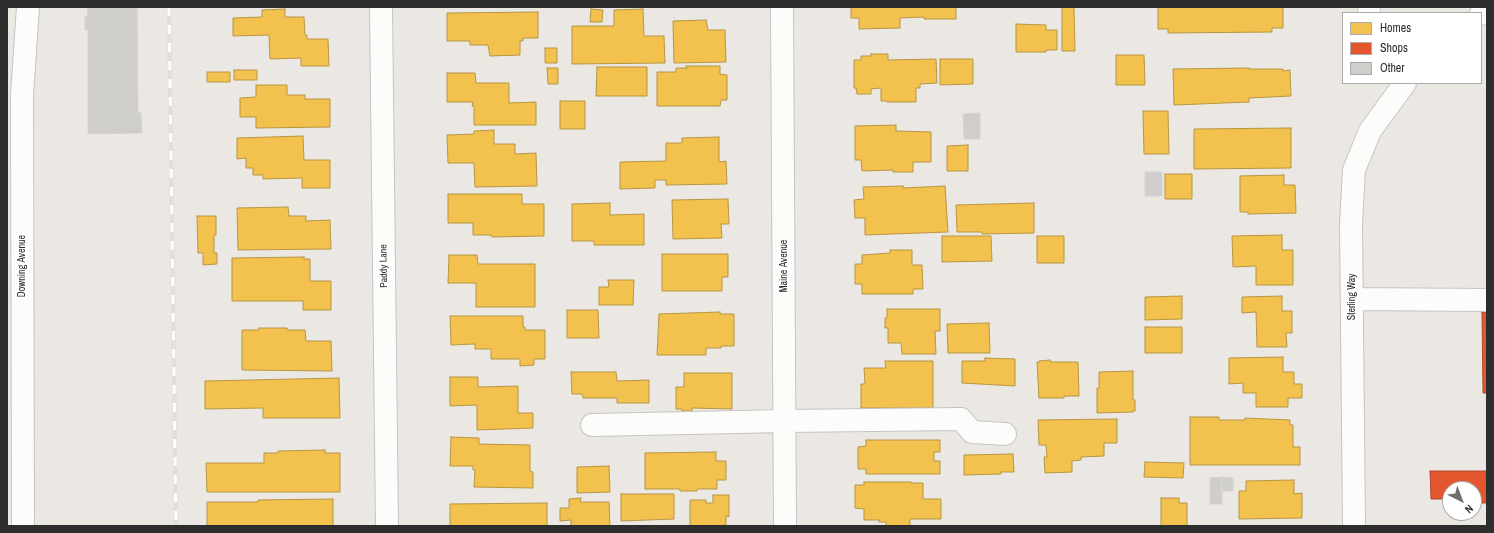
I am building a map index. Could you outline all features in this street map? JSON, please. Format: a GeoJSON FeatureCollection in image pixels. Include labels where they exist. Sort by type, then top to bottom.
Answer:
{"type":"FeatureCollection","features":[{"type":"Feature","properties":{"kind":"street","name":"Downing Avenue"},"geometry":{"type":"LineString","coordinates":[[23,526],[14,111],[28,7]]}},
{"type":"Feature","properties":{"kind":"street","name":"Paddy Lane"},"geometry":{"type":"LineString","coordinates":[[381,7],[387,526]]}},
{"type":"Feature","properties":{"kind":"street","name":"Maine Avenue"},"geometry":{"type":"LineString","coordinates":[[782,7],[785,526]]}},
{"type":"Feature","properties":{"kind":"street","name":"Sterling Way"},"geometry":{"type":"LineString","coordinates":[[1354,526],[1351,224],[1354,170],[1370,131],[1405,84]]}},
{"type":"Feature","properties":{"kind":"street"},"geometry":{"type":"LineString","coordinates":[[1352,299],[1487,300]]}},
{"type":"Feature","properties":{"kind":"street"},"geometry":{"type":"LineString","coordinates":[[592,425],[785,420],[961,419],[972,432],[1005,434]]}},
{"type":"Feature","properties":{"kind":"building: Homes"},"geometry":{"type":"Polygon","coordinates":[[[851,7],[956,7],[956,19],[924,19],[924,17],[900,18],[900,28],[859,29],[859,18],[851,18],[851,7]]]}},
{"type":"Feature","properties":{"kind":"building: Homes"},"geometry":{"type":"Polygon","coordinates":[[[1062,7],[1074,7],[1075,51],[1062,51],[1062,7]]]}},
{"type":"Feature","properties":{"kind":"building: Homes"},"geometry":{"type":"Polygon","coordinates":[[[1158,7],[1283,7],[1283,28],[1272,28],[1272,32],[1168,33],[1168,29],[1158,29],[1158,7]]]}},
{"type":"Feature","properties":{"kind":"building: Homes"},"geometry":{"type":"Polygon","coordinates":[[[285,9],[285,17],[304,17],[305,35],[307,35],[307,39],[328,39],[329,66],[301,66],[301,58],[270,59],[269,35],[233,36],[233,18],[262,17],[262,10],[285,9]]]}},
{"type":"Feature","properties":{"kind":"building: Homes"},"geometry":{"type":"Polygon","coordinates":[[[591,9],[603,10],[602,22],[590,22],[591,9]]]}},
{"type":"Feature","properties":{"kind":"building: Homes"},"geometry":{"type":"Polygon","coordinates":[[[643,9],[644,36],[664,36],[665,63],[572,64],[572,26],[614,26],[614,10],[643,9]]]}},
{"type":"Feature","properties":{"kind":"building: Homes"},"geometry":{"type":"Polygon","coordinates":[[[538,12],[538,38],[523,38],[523,41],[520,41],[520,55],[490,56],[488,45],[470,45],[470,41],[447,41],[447,13],[538,12]]]}},
{"type":"Feature","properties":{"kind":"building: Homes"},"geometry":{"type":"Polygon","coordinates":[[[706,20],[708,30],[725,30],[726,62],[674,63],[673,21],[706,20]]]}},
{"type":"Feature","properties":{"kind":"building: Homes"},"geometry":{"type":"Polygon","coordinates":[[[1016,24],[1046,25],[1046,30],[1057,30],[1057,50],[1046,50],[1046,52],[1016,52],[1016,24]]]}},
{"type":"Feature","properties":{"kind":"building: Homes"},"geometry":{"type":"Polygon","coordinates":[[[545,48],[557,48],[557,63],[545,63],[545,48]]]}},
{"type":"Feature","properties":{"kind":"building: Homes"},"geometry":{"type":"Polygon","coordinates":[[[871,54],[888,54],[888,60],[936,59],[937,83],[920,84],[920,88],[916,88],[916,102],[881,101],[881,88],[871,89],[871,94],[857,94],[856,88],[854,88],[854,60],[861,60],[861,56],[871,56],[871,54]]]}},
{"type":"Feature","properties":{"kind":"building: Homes"},"geometry":{"type":"Polygon","coordinates":[[[1116,55],[1144,55],[1145,85],[1116,85],[1116,55]]]}},
{"type":"Feature","properties":{"kind":"building: Homes"},"geometry":{"type":"Polygon","coordinates":[[[940,59],[973,59],[973,84],[940,85],[940,59]]]}},
{"type":"Feature","properties":{"kind":"building: Homes"},"geometry":{"type":"Polygon","coordinates":[[[686,66],[720,66],[720,74],[727,75],[727,100],[721,100],[720,106],[657,106],[657,72],[676,72],[676,68],[687,68],[686,66]]]}},
{"type":"Feature","properties":{"kind":"building: Homes"},"geometry":{"type":"Polygon","coordinates":[[[597,67],[647,67],[647,96],[596,96],[597,67]]]}},
{"type":"Feature","properties":{"kind":"building: Homes"},"geometry":{"type":"Polygon","coordinates":[[[547,68],[558,68],[558,84],[548,84],[547,68]]]}},
{"type":"Feature","properties":{"kind":"building: Homes"},"geometry":{"type":"Polygon","coordinates":[[[1173,69],[1283,69],[1283,71],[1290,70],[1291,96],[1249,98],[1249,102],[1174,105],[1173,69]]]}},
{"type":"Feature","properties":{"kind":"building: Homes"},"geometry":{"type":"Polygon","coordinates":[[[234,70],[257,70],[257,80],[234,80],[234,70]]]}},
{"type":"Feature","properties":{"kind":"building: Homes"},"geometry":{"type":"Polygon","coordinates":[[[207,72],[230,72],[230,82],[207,82],[207,72]]]}},
{"type":"Feature","properties":{"kind":"building: Homes"},"geometry":{"type":"Polygon","coordinates":[[[447,73],[475,73],[476,83],[509,83],[509,103],[536,102],[536,125],[474,125],[473,102],[447,102],[447,73]]]}},
{"type":"Feature","properties":{"kind":"building: Homes"},"geometry":{"type":"Polygon","coordinates":[[[256,85],[287,85],[287,95],[305,95],[305,99],[330,99],[330,127],[256,128],[256,117],[240,117],[240,98],[256,97],[256,85]]]}},
{"type":"Feature","properties":{"kind":"building: Homes"},"geometry":{"type":"Polygon","coordinates":[[[560,101],[585,101],[585,129],[560,129],[560,101]]]}},
{"type":"Feature","properties":{"kind":"building: Homes"},"geometry":{"type":"Polygon","coordinates":[[[1143,111],[1168,111],[1169,154],[1144,154],[1143,111]]]}},
{"type":"Feature","properties":{"kind":"building: Homes"},"geometry":{"type":"Polygon","coordinates":[[[896,125],[896,131],[931,132],[931,162],[913,162],[913,172],[893,172],[893,170],[862,171],[861,160],[855,160],[855,126],[896,125]]]}},
{"type":"Feature","properties":{"kind":"building: Homes"},"geometry":{"type":"Polygon","coordinates":[[[1291,128],[1291,168],[1194,169],[1194,129],[1291,128]]]}},
{"type":"Feature","properties":{"kind":"building: Homes"},"geometry":{"type":"Polygon","coordinates":[[[494,130],[494,144],[515,144],[515,154],[536,153],[537,186],[475,187],[474,163],[448,163],[447,135],[474,134],[474,131],[494,130]]]}},
{"type":"Feature","properties":{"kind":"building: Homes"},"geometry":{"type":"Polygon","coordinates":[[[303,136],[304,160],[330,160],[330,188],[302,188],[302,178],[263,179],[263,175],[253,175],[253,168],[246,168],[246,158],[237,159],[237,138],[303,136]]]}},
{"type":"Feature","properties":{"kind":"building: Homes"},"geometry":{"type":"Polygon","coordinates":[[[719,137],[719,162],[726,161],[727,184],[666,185],[666,180],[655,180],[655,188],[620,189],[620,162],[666,161],[666,143],[682,143],[682,138],[719,137]]]}},
{"type":"Feature","properties":{"kind":"building: Homes"},"geometry":{"type":"Polygon","coordinates":[[[968,145],[968,171],[947,171],[947,146],[968,145]]]}},
{"type":"Feature","properties":{"kind":"building: Homes"},"geometry":{"type":"Polygon","coordinates":[[[1165,174],[1192,174],[1192,199],[1165,199],[1165,174]]]}},
{"type":"Feature","properties":{"kind":"building: Homes"},"geometry":{"type":"Polygon","coordinates":[[[1284,175],[1284,185],[1295,185],[1296,213],[1248,214],[1248,212],[1240,212],[1240,176],[1284,175]]]}},
{"type":"Feature","properties":{"kind":"building: Homes"},"geometry":{"type":"Polygon","coordinates":[[[903,186],[903,188],[945,186],[948,232],[865,235],[865,218],[855,218],[854,200],[864,199],[863,187],[903,186]]]}},
{"type":"Feature","properties":{"kind":"building: Homes"},"geometry":{"type":"Polygon","coordinates":[[[448,194],[522,194],[522,204],[544,204],[544,236],[492,237],[491,235],[473,235],[473,223],[448,223],[448,194]]]}},
{"type":"Feature","properties":{"kind":"building: Homes"},"geometry":{"type":"Polygon","coordinates":[[[728,199],[729,224],[721,224],[722,238],[673,239],[672,200],[728,199]]]}},
{"type":"Feature","properties":{"kind":"building: Homes"},"geometry":{"type":"Polygon","coordinates":[[[610,203],[610,215],[644,214],[644,245],[594,245],[594,241],[572,241],[572,204],[610,203]]]}},
{"type":"Feature","properties":{"kind":"building: Homes"},"geometry":{"type":"Polygon","coordinates":[[[1034,203],[1034,233],[982,234],[982,232],[957,232],[956,205],[1034,203]]]}},
{"type":"Feature","properties":{"kind":"building: Homes"},"geometry":{"type":"Polygon","coordinates":[[[288,207],[289,216],[306,216],[306,221],[330,220],[331,249],[238,250],[237,208],[288,207]]]}},
{"type":"Feature","properties":{"kind":"building: Homes"},"geometry":{"type":"Polygon","coordinates":[[[197,216],[216,216],[214,253],[217,253],[217,264],[203,265],[203,253],[198,253],[197,216]]]}},
{"type":"Feature","properties":{"kind":"building: Homes"},"geometry":{"type":"Polygon","coordinates":[[[1282,235],[1282,250],[1293,250],[1293,285],[1256,285],[1256,266],[1233,267],[1232,236],[1282,235]]]}},
{"type":"Feature","properties":{"kind":"building: Homes"},"geometry":{"type":"Polygon","coordinates":[[[942,236],[991,236],[992,261],[942,262],[942,236]]]}},
{"type":"Feature","properties":{"kind":"building: Homes"},"geometry":{"type":"Polygon","coordinates":[[[1037,236],[1064,236],[1064,263],[1037,263],[1037,236]]]}},
{"type":"Feature","properties":{"kind":"building: Homes"},"geometry":{"type":"Polygon","coordinates":[[[890,250],[912,250],[912,265],[922,265],[923,289],[913,289],[913,294],[862,294],[862,284],[855,284],[855,264],[862,264],[862,255],[890,253],[890,250]]]}},
{"type":"Feature","properties":{"kind":"building: Homes"},"geometry":{"type":"Polygon","coordinates":[[[662,254],[728,254],[728,277],[722,277],[722,291],[662,291],[662,254]]]}},
{"type":"Feature","properties":{"kind":"building: Homes"},"geometry":{"type":"Polygon","coordinates":[[[449,255],[477,255],[478,264],[535,264],[535,307],[476,307],[476,283],[448,283],[449,255]]]}},
{"type":"Feature","properties":{"kind":"building: Homes"},"geometry":{"type":"Polygon","coordinates":[[[304,257],[304,259],[310,259],[310,281],[331,281],[331,310],[303,310],[303,301],[232,301],[232,258],[304,257]]]}},
{"type":"Feature","properties":{"kind":"building: Homes"},"geometry":{"type":"Polygon","coordinates":[[[608,280],[634,280],[633,305],[599,305],[599,287],[609,287],[608,280]]]}},
{"type":"Feature","properties":{"kind":"building: Homes"},"geometry":{"type":"Polygon","coordinates":[[[1182,296],[1182,319],[1145,320],[1145,297],[1182,296]]]}},
{"type":"Feature","properties":{"kind":"building: Homes"},"geometry":{"type":"Polygon","coordinates":[[[1282,296],[1282,311],[1292,311],[1292,333],[1286,333],[1287,347],[1257,347],[1256,312],[1242,313],[1242,297],[1282,296]]]}},
{"type":"Feature","properties":{"kind":"building: Homes"},"geometry":{"type":"Polygon","coordinates":[[[887,309],[940,309],[940,331],[935,331],[936,354],[902,354],[901,343],[888,343],[888,328],[885,328],[887,309]]]}},
{"type":"Feature","properties":{"kind":"building: Homes"},"geometry":{"type":"Polygon","coordinates":[[[567,310],[598,310],[599,338],[567,338],[567,310]]]}},
{"type":"Feature","properties":{"kind":"building: Homes"},"geometry":{"type":"Polygon","coordinates":[[[720,312],[720,314],[734,314],[734,346],[706,348],[706,355],[657,355],[659,314],[720,312]]]}},
{"type":"Feature","properties":{"kind":"building: Homes"},"geometry":{"type":"Polygon","coordinates":[[[450,316],[523,316],[523,327],[525,327],[525,330],[545,330],[545,359],[534,359],[534,365],[520,366],[520,359],[491,359],[491,349],[475,349],[475,344],[451,345],[450,316]]]}},
{"type":"Feature","properties":{"kind":"building: Homes"},"geometry":{"type":"Polygon","coordinates":[[[989,323],[990,353],[948,353],[947,324],[989,323]]]}},
{"type":"Feature","properties":{"kind":"building: Homes"},"geometry":{"type":"Polygon","coordinates":[[[1145,327],[1182,327],[1182,353],[1145,353],[1145,327]]]}},
{"type":"Feature","properties":{"kind":"building: Homes"},"geometry":{"type":"Polygon","coordinates":[[[259,328],[287,328],[288,330],[305,330],[306,341],[331,341],[332,371],[242,370],[242,330],[259,330],[259,328]]]}},
{"type":"Feature","properties":{"kind":"building: Homes"},"geometry":{"type":"Polygon","coordinates":[[[1283,357],[1283,372],[1294,372],[1294,384],[1302,384],[1302,398],[1288,398],[1288,407],[1256,407],[1256,393],[1243,393],[1243,383],[1229,384],[1229,358],[1283,357]]]}},
{"type":"Feature","properties":{"kind":"building: Homes"},"geometry":{"type":"Polygon","coordinates":[[[985,358],[1015,359],[1015,386],[962,383],[962,361],[985,361],[985,358]]]}},
{"type":"Feature","properties":{"kind":"building: Homes"},"geometry":{"type":"Polygon","coordinates":[[[1050,360],[1051,362],[1078,362],[1079,396],[1064,396],[1064,398],[1039,398],[1037,362],[1050,360]]]}},
{"type":"Feature","properties":{"kind":"building: Homes"},"geometry":{"type":"Polygon","coordinates":[[[885,361],[933,361],[933,408],[861,408],[861,384],[865,384],[864,368],[886,368],[885,361]]]}},
{"type":"Feature","properties":{"kind":"building: Homes"},"geometry":{"type":"Polygon","coordinates":[[[1133,371],[1133,400],[1135,400],[1135,411],[1097,413],[1097,388],[1099,388],[1099,372],[1133,371]]]}},
{"type":"Feature","properties":{"kind":"building: Homes"},"geometry":{"type":"Polygon","coordinates":[[[571,372],[616,372],[617,381],[649,380],[649,403],[617,403],[617,398],[583,398],[582,394],[572,394],[571,372]]]}},
{"type":"Feature","properties":{"kind":"building: Homes"},"geometry":{"type":"Polygon","coordinates":[[[684,373],[732,373],[732,409],[692,408],[692,411],[682,411],[682,409],[676,409],[676,387],[684,387],[684,373]]]}},
{"type":"Feature","properties":{"kind":"building: Homes"},"geometry":{"type":"Polygon","coordinates":[[[450,377],[478,377],[478,387],[518,386],[518,413],[533,413],[533,428],[477,430],[477,405],[450,406],[450,377]]]}},
{"type":"Feature","properties":{"kind":"building: Homes"},"geometry":{"type":"Polygon","coordinates":[[[339,378],[340,418],[263,418],[263,408],[205,409],[205,381],[339,378]]]}},
{"type":"Feature","properties":{"kind":"building: Homes"},"geometry":{"type":"Polygon","coordinates":[[[1190,417],[1219,417],[1219,420],[1245,420],[1245,418],[1290,420],[1290,425],[1293,425],[1293,447],[1300,447],[1300,465],[1190,465],[1190,417]]]}},
{"type":"Feature","properties":{"kind":"building: Homes"},"geometry":{"type":"Polygon","coordinates":[[[1117,419],[1117,443],[1104,443],[1104,456],[1081,457],[1081,460],[1072,461],[1072,472],[1045,473],[1044,457],[1047,457],[1046,445],[1039,445],[1038,420],[1117,419]]]}},
{"type":"Feature","properties":{"kind":"building: Homes"},"geometry":{"type":"Polygon","coordinates":[[[451,437],[479,438],[479,444],[530,445],[530,471],[533,472],[533,488],[474,487],[475,470],[473,470],[473,466],[450,466],[451,437]]]}},
{"type":"Feature","properties":{"kind":"building: Homes"},"geometry":{"type":"Polygon","coordinates":[[[866,440],[940,440],[940,452],[934,452],[934,461],[940,461],[940,474],[866,474],[866,469],[858,469],[858,447],[866,446],[866,440]]]}},
{"type":"Feature","properties":{"kind":"building: Homes"},"geometry":{"type":"Polygon","coordinates":[[[325,450],[325,453],[340,453],[340,492],[207,492],[206,463],[264,463],[264,453],[278,453],[278,451],[325,450]]]}},
{"type":"Feature","properties":{"kind":"building: Homes"},"geometry":{"type":"Polygon","coordinates":[[[716,452],[716,461],[726,461],[726,480],[717,480],[717,489],[680,491],[680,489],[645,489],[645,453],[716,452]]]}},
{"type":"Feature","properties":{"kind":"building: Homes"},"geometry":{"type":"Polygon","coordinates":[[[1013,454],[1014,472],[1001,472],[1001,474],[964,475],[964,455],[1013,454]]]}},
{"type":"Feature","properties":{"kind":"building: Homes"},"geometry":{"type":"Polygon","coordinates":[[[1145,462],[1184,463],[1183,478],[1144,477],[1145,462]]]}},
{"type":"Feature","properties":{"kind":"building: Homes"},"geometry":{"type":"Polygon","coordinates":[[[609,466],[610,492],[577,493],[577,467],[609,466]]]}},
{"type":"Feature","properties":{"kind":"building: Homes"},"geometry":{"type":"Polygon","coordinates":[[[1294,480],[1294,494],[1302,493],[1302,518],[1239,519],[1239,491],[1246,491],[1246,481],[1294,480]]]}},
{"type":"Feature","properties":{"kind":"building: Homes"},"geometry":{"type":"Polygon","coordinates":[[[864,482],[923,483],[923,499],[941,499],[941,519],[911,519],[910,526],[886,526],[886,522],[879,522],[879,520],[864,520],[864,509],[855,508],[855,485],[864,485],[864,482]]]}},
{"type":"Feature","properties":{"kind":"building: Homes"},"geometry":{"type":"Polygon","coordinates":[[[621,494],[674,494],[674,519],[621,521],[621,494]]]}},
{"type":"Feature","properties":{"kind":"building: Homes"},"geometry":{"type":"Polygon","coordinates":[[[713,495],[729,495],[729,517],[726,516],[726,525],[690,526],[690,500],[706,500],[706,503],[713,503],[713,495]]]}},
{"type":"Feature","properties":{"kind":"building: Homes"},"geometry":{"type":"Polygon","coordinates":[[[581,498],[580,502],[609,502],[610,526],[571,526],[571,520],[560,521],[560,508],[569,508],[569,499],[581,498]]]}},
{"type":"Feature","properties":{"kind":"building: Homes"},"geometry":{"type":"Polygon","coordinates":[[[1161,498],[1179,498],[1179,503],[1187,503],[1187,526],[1161,526],[1161,498]]]}},
{"type":"Feature","properties":{"kind":"building: Homes"},"geometry":{"type":"Polygon","coordinates":[[[333,499],[333,526],[207,526],[207,502],[258,502],[258,500],[333,499]]]}},
{"type":"Feature","properties":{"kind":"building: Homes"},"geometry":{"type":"Polygon","coordinates":[[[547,503],[547,526],[450,526],[450,504],[547,503]]]}},
{"type":"Feature","properties":{"kind":"building: Shops"},"geometry":{"type":"Polygon","coordinates":[[[1482,312],[1487,312],[1487,393],[1483,393],[1482,312]]]}},
{"type":"Feature","properties":{"kind":"building: Shops"},"geometry":{"type":"Polygon","coordinates":[[[1430,471],[1486,471],[1487,503],[1482,503],[1482,481],[1442,481],[1442,499],[1431,499],[1430,471]]]}},
{"type":"Feature","properties":{"kind":"building: Other"},"geometry":{"type":"Polygon","coordinates":[[[87,7],[137,7],[138,112],[141,113],[142,133],[88,134],[88,30],[85,30],[85,16],[88,16],[87,7]]]}},
{"type":"Feature","properties":{"kind":"building: Other"},"geometry":{"type":"Polygon","coordinates":[[[980,113],[980,139],[964,139],[963,114],[980,113]]]}},
{"type":"Feature","properties":{"kind":"building: Other"},"geometry":{"type":"Polygon","coordinates":[[[1145,172],[1162,172],[1162,196],[1145,196],[1145,172]]]}},
{"type":"Feature","properties":{"kind":"building: Other"},"geometry":{"type":"Polygon","coordinates":[[[1222,477],[1233,478],[1233,491],[1221,491],[1222,477]]]}},
{"type":"Feature","properties":{"kind":"building: Other"},"geometry":{"type":"Polygon","coordinates":[[[1222,477],[1222,504],[1210,504],[1210,478],[1222,477]]]}},
{"type":"Feature","properties":{"kind":"railway"},"geometry":{"type":"LineString","coordinates":[[169,7],[176,526]]}}]}
